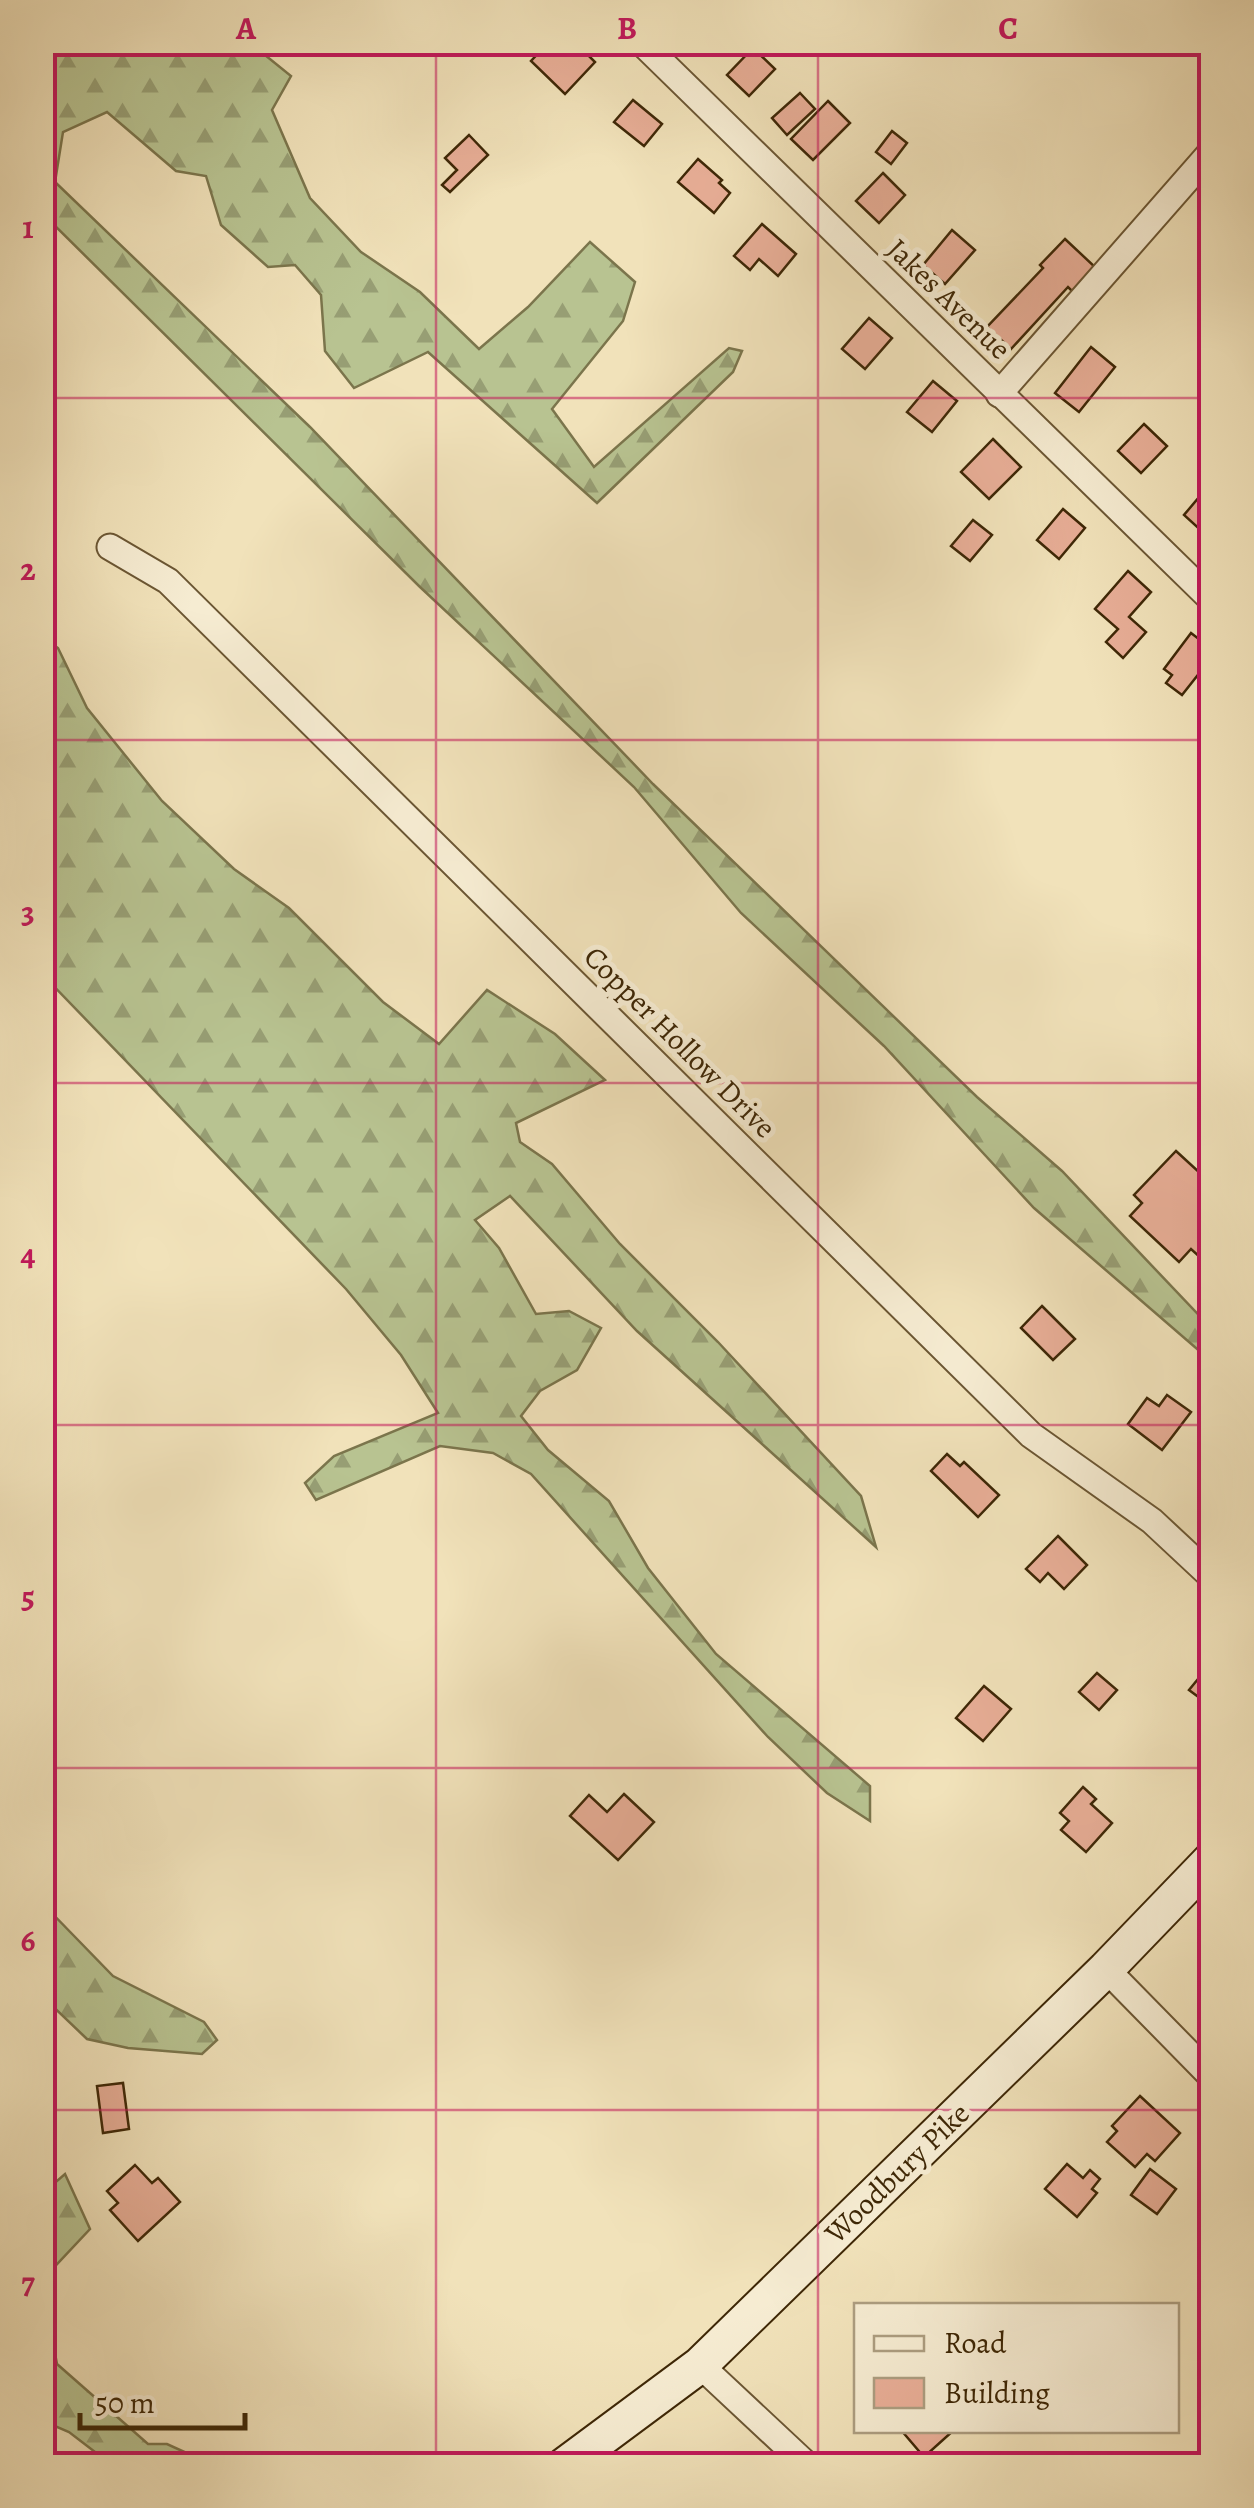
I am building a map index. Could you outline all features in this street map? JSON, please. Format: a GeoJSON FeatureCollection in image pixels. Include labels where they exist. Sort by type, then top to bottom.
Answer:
{"type":"FeatureCollection","features":[{"type":"Feature","properties":{"kind":"street","name":"Jakes Avenue"},"geometry":{"type":"LineString","coordinates":[[641,42],[1212,600]]}},
{"type":"Feature","properties":{"kind":"street"},"geometry":{"type":"LineString","coordinates":[[999,394],[1212,151]]}},
{"type":"Feature","properties":{"kind":"street","name":"Copper Hollow Drive"},"geometry":{"type":"LineString","coordinates":[[110,546],[168,581],[1031,1435],[1152,1520],[1212,1577]]}},
{"type":"Feature","properties":{"kind":"street","name":"Woodbury Pike"},"geometry":{"type":"LineString","coordinates":[[564,2466],[700,2365],[1106,1969],[1212,1859]]}},
{"type":"Feature","properties":{"kind":"street"},"geometry":{"type":"LineString","coordinates":[[1106,1969],[1212,2077]]}},
{"type":"Feature","properties":{"kind":"street"},"geometry":{"type":"LineString","coordinates":[[700,2365],[808,2466]]}},
{"type":"Feature","properties":{"kind":"green space"},"geometry":{"type":"Polygon","coordinates":[[[42,43],[250,43],[291,76],[272,110],[310,198],[361,252],[420,292],[479,349],[528,307],[590,242],[635,282],[623,321],[552,409],[594,467],[729,348],[742,351],[733,372],[597,503],[428,352],[354,388],[325,351],[321,295],[295,265],[268,267],[221,225],[206,176],[176,171],[107,112],[63,132],[55,182],[310,427],[653,784],[977,1097],[1062,1171],[1211,1328],[1211,1361],[1034,1208],[884,1046],[741,913],[634,787],[420,587],[43,214],[42,43]]]}},
{"type":"Feature","properties":{"kind":"green space"},"geometry":{"type":"Polygon","coordinates":[[[42,637],[58,648],[87,708],[162,801],[234,869],[289,908],[383,1002],[439,1044],[487,990],[555,1034],[605,1080],[516,1123],[520,1142],[552,1164],[620,1244],[718,1342],[861,1496],[876,1547],[637,1331],[510,1196],[475,1220],[499,1248],[536,1314],[569,1311],[601,1328],[577,1370],[540,1391],[521,1416],[548,1450],[609,1501],[648,1568],[716,1654],[870,1786],[870,1821],[827,1793],[768,1737],[531,1474],[493,1453],[440,1446],[316,1500],[305,1483],[334,1456],[438,1413],[401,1355],[346,1289],[43,975],[42,637]]]}},
{"type":"Feature","properties":{"kind":"green space"},"geometry":{"type":"Polygon","coordinates":[[[43,1904],[113,1976],[204,2022],[217,2040],[202,2054],[128,2048],[87,2039],[43,1997],[43,1904]]]}},
{"type":"Feature","properties":{"kind":"green space"},"geometry":{"type":"Polygon","coordinates":[[[65,2174],[90,2229],[43,2279],[43,2193],[65,2174]]]}},
{"type":"Feature","properties":{"kind":"green space"},"geometry":{"type":"Polygon","coordinates":[[[42,2324],[52,2338],[57,2364],[148,2444],[167,2444],[213,2465],[112,2465],[69,2432],[43,2421],[42,2324]]]}},
{"type":"Feature","properties":{"kind":"building"},"geometry":{"type":"Polygon","coordinates":[[[549,42],[575,42],[595,62],[565,94],[531,61],[549,42]]]}},
{"type":"Feature","properties":{"kind":"building"},"geometry":{"type":"Polygon","coordinates":[[[753,48],[775,69],[749,96],[727,75],[753,48]]]}},
{"type":"Feature","properties":{"kind":"building"},"geometry":{"type":"Polygon","coordinates":[[[800,93],[815,109],[787,135],[772,118],[800,93]]]}},
{"type":"Feature","properties":{"kind":"building"},"geometry":{"type":"Polygon","coordinates":[[[633,100],[662,124],[644,146],[614,122],[633,100]]]}},
{"type":"Feature","properties":{"kind":"building"},"geometry":{"type":"Polygon","coordinates":[[[828,101],[850,123],[813,160],[791,139],[828,101]]]}},
{"type":"Feature","properties":{"kind":"building"},"geometry":{"type":"Polygon","coordinates":[[[892,131],[907,143],[891,164],[876,152],[892,131]]]}},
{"type":"Feature","properties":{"kind":"building"},"geometry":{"type":"Polygon","coordinates":[[[469,135],[488,155],[450,192],[442,185],[457,170],[445,158],[469,135]]]}},
{"type":"Feature","properties":{"kind":"building"},"geometry":{"type":"Polygon","coordinates":[[[698,159],[722,180],[719,183],[730,193],[714,213],[678,182],[698,159]]]}},
{"type":"Feature","properties":{"kind":"building"},"geometry":{"type":"Polygon","coordinates":[[[883,173],[905,195],[879,223],[856,201],[883,173]]]}},
{"type":"Feature","properties":{"kind":"building"},"geometry":{"type":"Polygon","coordinates":[[[762,224],[796,254],[778,276],[759,259],[750,270],[734,256],[762,224]]]}},
{"type":"Feature","properties":{"kind":"building"},"geometry":{"type":"Polygon","coordinates":[[[952,230],[975,250],[945,284],[923,265],[952,230]]]}},
{"type":"Feature","properties":{"kind":"building"},"geometry":{"type":"Polygon","coordinates":[[[1065,239],[1096,268],[1073,292],[1068,287],[1011,349],[987,327],[1065,239]]]}},
{"type":"Feature","properties":{"kind":"building"},"geometry":{"type":"Polygon","coordinates":[[[869,318],[892,338],[865,369],[842,349],[869,318]]]}},
{"type":"Feature","properties":{"kind":"building"},"geometry":{"type":"Polygon","coordinates":[[[1091,347],[1115,367],[1079,412],[1055,393],[1091,347]]]}},
{"type":"Feature","properties":{"kind":"building"},"geometry":{"type":"Polygon","coordinates":[[[933,381],[957,401],[932,432],[907,412],[933,381]]]}},
{"type":"Feature","properties":{"kind":"building"},"geometry":{"type":"Polygon","coordinates":[[[1144,424],[1167,446],[1141,473],[1118,451],[1144,424]]]}},
{"type":"Feature","properties":{"kind":"building"},"geometry":{"type":"Polygon","coordinates":[[[993,439],[1021,467],[989,499],[961,472],[993,439]]]}},
{"type":"Feature","properties":{"kind":"building"},"geometry":{"type":"Polygon","coordinates":[[[1210,484],[1212,528],[1206,535],[1184,515],[1210,484]]]}},
{"type":"Feature","properties":{"kind":"building"},"geometry":{"type":"Polygon","coordinates":[[[1063,509],[1085,528],[1059,559],[1037,540],[1063,509]]]}},
{"type":"Feature","properties":{"kind":"building"},"geometry":{"type":"Polygon","coordinates":[[[973,520],[992,535],[970,561],[951,546],[973,520]]]}},
{"type":"Feature","properties":{"kind":"building"},"geometry":{"type":"Polygon","coordinates":[[[1128,571],[1151,592],[1129,617],[1146,632],[1123,658],[1106,642],[1118,629],[1095,609],[1128,571]]]}},
{"type":"Feature","properties":{"kind":"building"},"geometry":{"type":"Polygon","coordinates":[[[1191,633],[1212,649],[1212,657],[1182,695],[1166,683],[1172,675],[1164,669],[1191,633]]]}},
{"type":"Feature","properties":{"kind":"building"},"geometry":{"type":"Polygon","coordinates":[[[1176,1151],[1212,1184],[1212,1268],[1191,1249],[1179,1262],[1130,1216],[1142,1203],[1134,1195],[1176,1151]]]}},
{"type":"Feature","properties":{"kind":"building"},"geometry":{"type":"Polygon","coordinates":[[[1042,1306],[1075,1339],[1053,1360],[1021,1328],[1042,1306]]]}},
{"type":"Feature","properties":{"kind":"building"},"geometry":{"type":"Polygon","coordinates":[[[1167,1395],[1191,1412],[1162,1450],[1128,1424],[1147,1398],[1159,1406],[1167,1395]]]}},
{"type":"Feature","properties":{"kind":"building"},"geometry":{"type":"Polygon","coordinates":[[[947,1454],[960,1466],[964,1462],[999,1495],[978,1517],[931,1471],[947,1454]]]}},
{"type":"Feature","properties":{"kind":"building"},"geometry":{"type":"Polygon","coordinates":[[[1058,1536],[1087,1565],[1064,1589],[1048,1573],[1040,1582],[1026,1569],[1058,1536]]]}},
{"type":"Feature","properties":{"kind":"building"},"geometry":{"type":"Polygon","coordinates":[[[1212,1662],[1212,1707],[1189,1690],[1212,1662]]]}},
{"type":"Feature","properties":{"kind":"building"},"geometry":{"type":"Polygon","coordinates":[[[1097,1673],[1117,1690],[1099,1710],[1079,1692],[1097,1673]]]}},
{"type":"Feature","properties":{"kind":"building"},"geometry":{"type":"Polygon","coordinates":[[[984,1686],[1011,1709],[983,1741],[956,1718],[984,1686]]]}},
{"type":"Feature","properties":{"kind":"building"},"geometry":{"type":"Polygon","coordinates":[[[1083,1787],[1096,1799],[1091,1804],[1112,1823],[1086,1852],[1061,1830],[1069,1821],[1060,1813],[1083,1787]]]}},
{"type":"Feature","properties":{"kind":"building"},"geometry":{"type":"Polygon","coordinates":[[[624,1794],[654,1822],[618,1860],[570,1816],[589,1795],[607,1812],[624,1794]]]}},
{"type":"Feature","properties":{"kind":"building"},"geometry":{"type":"Polygon","coordinates":[[[123,2083],[129,2129],[103,2133],[97,2086],[123,2083]]]}},
{"type":"Feature","properties":{"kind":"building"},"geometry":{"type":"Polygon","coordinates":[[[1140,2096],[1180,2133],[1155,2161],[1147,2154],[1135,2167],[1107,2142],[1117,2131],[1112,2126],[1140,2096]]]}},
{"type":"Feature","properties":{"kind":"building"},"geometry":{"type":"Polygon","coordinates":[[[1067,2164],[1083,2178],[1090,2170],[1100,2179],[1092,2189],[1097,2193],[1077,2217],[1045,2189],[1067,2164]]]}},
{"type":"Feature","properties":{"kind":"building"},"geometry":{"type":"Polygon","coordinates":[[[135,2165],[152,2183],[158,2178],[180,2202],[138,2241],[110,2210],[118,2203],[107,2191],[135,2165]]]}},
{"type":"Feature","properties":{"kind":"building"},"geometry":{"type":"Polygon","coordinates":[[[1150,2169],[1176,2189],[1157,2214],[1131,2195],[1150,2169]]]}},
{"type":"Feature","properties":{"kind":"building"},"geometry":{"type":"Polygon","coordinates":[[[904,2433],[951,2433],[924,2457],[904,2433]]]}}]}
